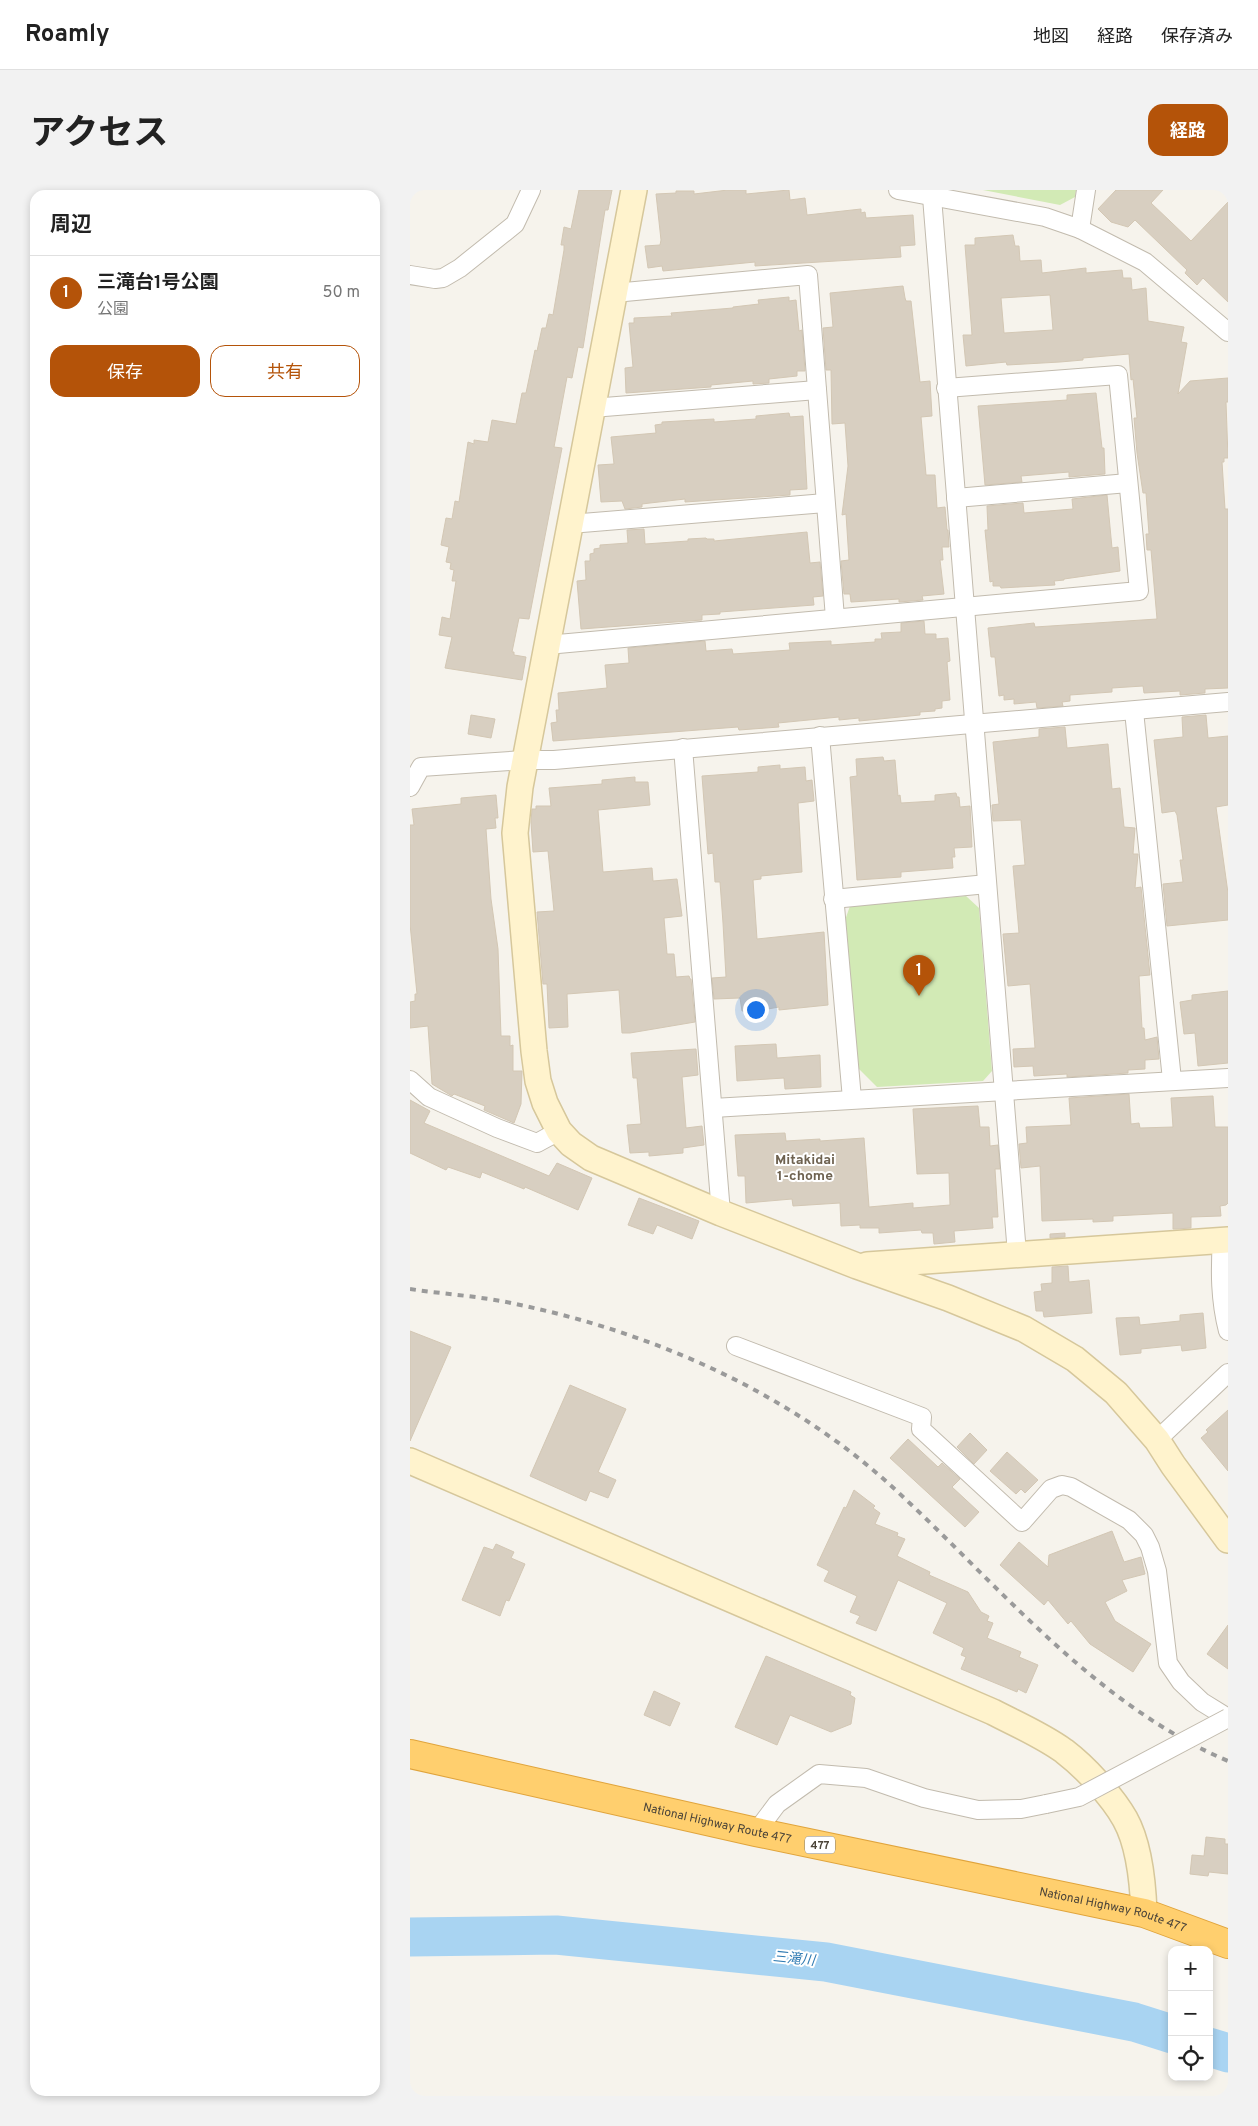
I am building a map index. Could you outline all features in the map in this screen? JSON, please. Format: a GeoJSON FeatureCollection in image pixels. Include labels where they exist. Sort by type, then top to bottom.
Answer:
{"type":"FeatureCollection","features":[{"type":"Feature","properties":{"kind":"highway","name":"National Highway Route 477"},"geometry":{"type":"LineString","coordinates":[[410,1754],[756,1832],[1144,1913],[1228,1944]]}},
{"type":"Feature","properties":{"kind":"street"},"geometry":{"type":"LineString","coordinates":[[410,275],[435,280],[443,278],[460,268],[515,224],[531,190]]}},
{"type":"Feature","properties":{"kind":"street"},"geometry":{"type":"LineString","coordinates":[[634,190],[520,787],[515,833],[534,1051],[538,1081],[545,1102],[559,1131],[571,1144],[591,1158],[721,1213],[857,1266],[948,1298],[1024,1329],[1075,1359],[1116,1393],[1157,1440],[1228,1540]]}},
{"type":"Feature","properties":{"kind":"street"},"geometry":{"type":"LineString","coordinates":[[898,190],[1045,217],[1080,229],[1144,262],[1228,332]]}},
{"type":"Feature","properties":{"kind":"street"},"geometry":{"type":"LineString","coordinates":[[1080,229],[1086,190]]}},
{"type":"Feature","properties":{"kind":"street"},"geometry":{"type":"LineString","coordinates":[[932,197],[946,388],[976,724],[1017,1254]]}},
{"type":"Feature","properties":{"kind":"street"},"geometry":{"type":"LineString","coordinates":[[614,293],[808,275],[825,503],[836,618]]}},
{"type":"Feature","properties":{"kind":"street"},"geometry":{"type":"LineString","coordinates":[[547,644],[1139,592],[1118,375],[946,388]]}},
{"type":"Feature","properties":{"kind":"street"},"geometry":{"type":"LineString","coordinates":[[592,408],[817,390]]}},
{"type":"Feature","properties":{"kind":"street"},"geometry":{"type":"LineString","coordinates":[[956,498],[1128,483]]}},
{"type":"Feature","properties":{"kind":"street"},"geometry":{"type":"LineString","coordinates":[[570,524],[825,503]]}},
{"type":"Feature","properties":{"kind":"street"},"geometry":{"type":"LineString","coordinates":[[410,787],[421,767],[525,760],[554,760],[1228,702]]}},
{"type":"Feature","properties":{"kind":"street"},"geometry":{"type":"LineString","coordinates":[[1134,711],[1172,1080]]}},
{"type":"Feature","properties":{"kind":"street"},"geometry":{"type":"LineString","coordinates":[[820,736],[852,1099]]}},
{"type":"Feature","properties":{"kind":"street"},"geometry":{"type":"LineString","coordinates":[[683,748],[721,1213]]}},
{"type":"Feature","properties":{"kind":"street"},"geometry":{"type":"LineString","coordinates":[[833,899],[988,884]]}},
{"type":"Feature","properties":{"kind":"street"},"geometry":{"type":"LineString","coordinates":[[713,1108],[1228,1078]]}},
{"type":"Feature","properties":{"kind":"street"},"geometry":{"type":"LineString","coordinates":[[410,1080],[429,1098],[497,1128],[537,1143],[559,1131]]}},
{"type":"Feature","properties":{"kind":"street"},"geometry":{"type":"LineString","coordinates":[[857,1266],[1225,1240],[1220,1274],[1222,1308],[1228,1331]]}},
{"type":"Feature","properties":{"kind":"street"},"geometry":{"type":"LineString","coordinates":[[736,1346],[922,1417],[921,1428],[1022,1522],[1051,1489],[1062,1485],[1071,1487],[1129,1520],[1144,1535],[1154,1559],[1166,1652],[1173,1673],[1202,1702],[1228,1718]]}},
{"type":"Feature","properties":{"kind":"street"},"geometry":{"type":"LineString","coordinates":[[1157,1440],[1228,1373]]}},
{"type":"Feature","properties":{"kind":"street"},"geometry":{"type":"LineString","coordinates":[[410,1461],[993,1712],[1037,1734],[1064,1751],[1086,1772],[1126,1820],[1143,1887],[1144,1913]]}},
{"type":"Feature","properties":{"kind":"street"},"geometry":{"type":"LineString","coordinates":[[756,1832],[776,1804],[819,1774],[866,1778],[924,1798],[978,1810],[1021,1809],[1079,1797],[1228,1718]]}},
{"type":"Feature","properties":{"kind":"green space"},"geometry":{"type":"Polygon","coordinates":[[[983,190],[1076,190],[1075,197],[1060,205],[983,190]]]}},
{"type":"Feature","properties":{"kind":"green space"},"geometry":{"type":"Polygon","coordinates":[[[966,896],[979,908],[992,1071],[983,1081],[877,1087],[858,1068],[844,923],[850,906],[966,896]]]}},
{"type":"Feature","properties":{"kind":"building"},"geometry":{"type":"Polygon","coordinates":[[[579,190],[612,190],[608,210],[605,210],[583,348],[578,347],[572,378],[567,377],[554,447],[562,448],[529,619],[519,618],[512,652],[514,652],[514,655],[526,657],[522,680],[445,668],[452,637],[439,635],[442,617],[450,619],[456,581],[452,581],[454,570],[450,569],[451,563],[446,562],[449,547],[441,545],[446,518],[452,519],[455,501],[459,502],[468,442],[474,444],[474,440],[488,442],[492,420],[516,424],[522,393],[526,393],[535,350],[537,351],[542,328],[546,328],[549,314],[553,315],[564,250],[564,245],[561,245],[564,227],[571,229],[579,190]]]}},
{"type":"Feature","properties":{"kind":"building"},"geometry":{"type":"Polygon","coordinates":[[[746,190],[746,194],[789,190],[790,200],[805,198],[807,215],[861,209],[861,213],[865,212],[866,218],[913,215],[915,245],[900,246],[901,257],[755,266],[755,262],[663,271],[662,266],[648,268],[645,246],[660,245],[661,240],[656,194],[694,191],[694,194],[746,190]]]}},
{"type":"Feature","properties":{"kind":"building"},"geometry":{"type":"Polygon","coordinates":[[[1116,190],[1163,190],[1151,203],[1191,241],[1228,202],[1228,302],[1203,278],[1197,285],[1185,273],[1187,270],[1135,220],[1128,227],[1111,222],[1098,209],[1116,190]]]}},
{"type":"Feature","properties":{"kind":"building"},"geometry":{"type":"Polygon","coordinates":[[[1013,235],[1015,246],[1019,246],[1020,261],[1041,260],[1042,273],[1086,268],[1086,273],[1122,270],[1123,278],[1131,278],[1132,290],[1146,288],[1148,321],[1184,327],[1181,342],[1187,343],[1178,394],[1190,381],[1228,378],[1228,402],[1226,402],[1228,458],[1224,458],[1224,462],[1222,462],[1225,509],[1228,509],[1228,688],[1205,689],[1205,693],[1180,695],[1180,691],[1144,693],[1143,686],[1112,688],[1112,692],[1070,695],[1070,701],[1062,702],[1063,706],[1037,708],[1036,702],[1014,704],[1014,699],[1004,700],[1004,695],[999,696],[995,657],[991,657],[988,628],[1034,623],[1035,627],[1157,619],[1151,550],[1147,550],[1146,534],[1149,534],[1146,493],[1143,493],[1137,453],[1134,418],[1137,418],[1129,354],[1060,362],[1007,365],[1006,362],[966,366],[963,335],[972,335],[965,245],[975,245],[975,238],[1013,235]],[[1050,295],[1001,298],[1004,333],[1053,330],[1050,295]]]}},
{"type":"Feature","properties":{"kind":"building"},"geometry":{"type":"Polygon","coordinates":[[[903,286],[906,301],[911,301],[920,382],[930,381],[932,416],[921,417],[926,475],[935,475],[937,508],[945,507],[948,530],[949,547],[942,547],[943,560],[940,560],[944,594],[922,596],[923,600],[899,602],[899,599],[851,602],[850,594],[844,594],[841,561],[849,560],[846,514],[842,515],[848,466],[845,423],[832,424],[831,370],[826,370],[823,328],[833,327],[830,293],[903,286]]]}},
{"type":"Feature","properties":{"kind":"building"},"geometry":{"type":"Polygon","coordinates":[[[789,297],[789,301],[796,300],[799,331],[802,330],[805,371],[797,371],[797,376],[769,379],[769,383],[753,384],[753,381],[711,385],[711,387],[626,393],[625,368],[633,367],[629,323],[634,323],[634,318],[672,316],[671,313],[733,308],[759,304],[758,300],[789,297]]]}},
{"type":"Feature","properties":{"kind":"building"},"geometry":{"type":"Polygon","coordinates":[[[1096,393],[1102,448],[1104,448],[1105,474],[1069,477],[1069,472],[1021,476],[1022,482],[985,485],[978,406],[1067,400],[1067,395],[1096,393]]]}},
{"type":"Feature","properties":{"kind":"building"},"geometry":{"type":"Polygon","coordinates":[[[789,413],[790,417],[803,416],[807,489],[790,490],[790,495],[685,502],[685,499],[642,504],[642,507],[625,509],[622,501],[601,502],[598,465],[614,464],[611,437],[656,433],[655,425],[662,424],[662,422],[714,419],[714,422],[756,419],[756,416],[789,413]]]}},
{"type":"Feature","properties":{"kind":"building"},"geometry":{"type":"Polygon","coordinates":[[[1107,495],[1112,548],[1118,547],[1120,571],[1054,581],[1055,585],[1001,588],[1000,586],[993,586],[993,581],[990,582],[985,530],[988,530],[987,506],[1023,503],[1024,513],[1073,509],[1072,499],[1107,495]]]}},
{"type":"Feature","properties":{"kind":"building"},"geometry":{"type":"Polygon","coordinates":[[[644,529],[645,544],[706,538],[714,539],[714,541],[807,532],[810,563],[820,562],[823,596],[813,597],[814,605],[720,612],[720,614],[702,615],[702,620],[581,629],[577,581],[586,580],[585,561],[590,561],[590,554],[594,553],[594,549],[600,548],[600,545],[628,543],[627,530],[644,529]]]}},
{"type":"Feature","properties":{"kind":"building"},"geometry":{"type":"Polygon","coordinates":[[[924,621],[925,634],[936,634],[936,639],[948,638],[950,661],[947,662],[950,700],[942,701],[942,708],[935,709],[935,711],[920,712],[920,715],[859,721],[859,718],[839,720],[839,717],[778,723],[779,727],[739,730],[738,727],[553,741],[551,723],[557,722],[556,710],[559,710],[558,693],[607,688],[605,665],[629,663],[628,648],[705,641],[706,651],[732,649],[733,654],[790,650],[789,643],[831,641],[831,645],[875,642],[875,639],[882,639],[881,633],[901,632],[901,623],[924,621]]]}},
{"type":"Feature","properties":{"kind":"building"},"geometry":{"type":"Polygon","coordinates":[[[471,715],[495,719],[491,738],[468,734],[471,715]]]}},
{"type":"Feature","properties":{"kind":"building"},"geometry":{"type":"Polygon","coordinates":[[[1206,715],[1208,738],[1228,736],[1228,805],[1216,807],[1228,893],[1228,920],[1167,926],[1163,884],[1183,882],[1180,860],[1183,860],[1177,815],[1175,811],[1162,813],[1154,740],[1183,737],[1182,717],[1206,715]]]}},
{"type":"Feature","properties":{"kind":"building"},"geometry":{"type":"Polygon","coordinates":[[[1065,727],[1067,748],[1108,744],[1112,789],[1120,788],[1124,827],[1135,828],[1133,854],[1138,854],[1135,888],[1141,887],[1150,975],[1139,976],[1142,1028],[1144,1028],[1145,1040],[1157,1037],[1159,1059],[1145,1060],[1145,1069],[1128,1070],[1128,1073],[1067,1077],[1067,1074],[1034,1076],[1033,1066],[1014,1067],[1013,1049],[1035,1048],[1030,984],[1008,986],[1003,934],[1019,933],[1013,866],[1025,865],[1021,820],[993,821],[992,805],[999,804],[993,742],[1039,737],[1039,729],[1065,727]]]}},
{"type":"Feature","properties":{"kind":"building"},"geometry":{"type":"Polygon","coordinates":[[[883,757],[884,761],[895,760],[898,796],[900,795],[901,803],[935,801],[935,795],[956,793],[957,797],[959,797],[960,807],[970,806],[972,847],[954,848],[955,857],[952,857],[953,868],[901,872],[901,877],[857,880],[850,777],[857,776],[856,759],[883,757]]]}},
{"type":"Feature","properties":{"kind":"building"},"geometry":{"type":"Polygon","coordinates":[[[780,765],[780,769],[805,767],[806,781],[812,780],[814,801],[798,803],[802,872],[761,876],[761,879],[753,880],[757,939],[824,932],[828,1005],[779,1010],[779,1007],[746,1013],[746,1011],[742,1011],[740,998],[714,999],[712,978],[726,977],[720,882],[715,882],[713,853],[708,854],[702,776],[758,772],[758,767],[780,765]]]}},
{"type":"Feature","properties":{"kind":"building"},"geometry":{"type":"Polygon","coordinates":[[[635,777],[635,782],[648,782],[650,805],[598,810],[603,872],[652,868],[653,881],[677,879],[682,916],[664,918],[667,954],[674,954],[676,977],[689,976],[691,979],[695,1022],[622,1033],[619,990],[567,994],[568,1027],[549,1028],[547,984],[543,984],[537,912],[554,911],[548,851],[533,852],[532,809],[536,809],[536,806],[551,806],[549,788],[602,784],[602,780],[635,777]]]}},
{"type":"Feature","properties":{"kind":"building"},"geometry":{"type":"Polygon","coordinates":[[[496,795],[498,818],[495,818],[496,828],[486,829],[491,899],[498,949],[501,1036],[510,1036],[510,1046],[513,1045],[513,1071],[522,1071],[521,1104],[514,1123],[484,1110],[485,1106],[454,1094],[452,1096],[432,1084],[428,1026],[410,1028],[410,1002],[415,1001],[415,994],[417,994],[410,924],[410,825],[414,825],[412,809],[461,804],[461,798],[496,795]]]}},
{"type":"Feature","properties":{"kind":"building"},"geometry":{"type":"Polygon","coordinates":[[[1228,991],[1228,1063],[1198,1066],[1195,1033],[1184,1034],[1180,1002],[1192,1000],[1192,995],[1228,991]]]}},
{"type":"Feature","properties":{"kind":"building"},"geometry":{"type":"Polygon","coordinates":[[[776,1044],[777,1058],[820,1055],[821,1087],[785,1089],[784,1078],[737,1081],[735,1046],[776,1044]]]}},
{"type":"Feature","properties":{"kind":"building"},"geometry":{"type":"Polygon","coordinates":[[[696,1049],[698,1075],[682,1077],[686,1128],[702,1126],[704,1145],[683,1148],[683,1153],[649,1156],[649,1152],[630,1153],[627,1125],[641,1124],[637,1078],[633,1078],[631,1053],[696,1049]]]}},
{"type":"Feature","properties":{"kind":"building"},"geometry":{"type":"Polygon","coordinates":[[[1129,1094],[1131,1124],[1139,1123],[1140,1128],[1173,1127],[1171,1098],[1213,1096],[1215,1127],[1228,1127],[1228,1203],[1220,1206],[1221,1216],[1191,1217],[1191,1228],[1176,1229],[1173,1229],[1173,1213],[1113,1216],[1113,1221],[1093,1222],[1093,1219],[1042,1221],[1040,1166],[1021,1168],[1019,1144],[1027,1143],[1026,1127],[1071,1125],[1069,1098],[1129,1094]]]}},
{"type":"Feature","properties":{"kind":"building"},"geometry":{"type":"Polygon","coordinates":[[[410,1100],[430,1111],[424,1123],[549,1176],[557,1163],[592,1178],[578,1210],[525,1187],[524,1189],[482,1172],[480,1178],[448,1167],[446,1170],[410,1153],[410,1100]]]}},
{"type":"Feature","properties":{"kind":"building"},"geometry":{"type":"Polygon","coordinates":[[[978,1106],[980,1127],[989,1127],[990,1146],[998,1145],[1000,1169],[995,1169],[998,1217],[992,1217],[993,1228],[954,1231],[955,1242],[934,1244],[933,1233],[922,1233],[921,1230],[879,1233],[879,1228],[860,1228],[860,1225],[841,1226],[840,1203],[793,1206],[792,1199],[746,1203],[745,1176],[738,1176],[735,1135],[785,1133],[786,1141],[864,1138],[869,1207],[913,1203],[913,1208],[950,1205],[949,1173],[917,1174],[913,1109],[978,1106]]]}},
{"type":"Feature","properties":{"kind":"building"},"geometry":{"type":"Polygon","coordinates":[[[639,1198],[699,1221],[692,1239],[657,1225],[653,1234],[628,1225],[639,1198]]]}},
{"type":"Feature","properties":{"kind":"building"},"geometry":{"type":"Polygon","coordinates":[[[1065,1233],[1065,1237],[1050,1238],[1050,1234],[1065,1233]]]}},
{"type":"Feature","properties":{"kind":"building"},"geometry":{"type":"Polygon","coordinates":[[[1068,1266],[1069,1282],[1089,1280],[1092,1313],[1044,1317],[1043,1311],[1036,1311],[1034,1292],[1042,1291],[1041,1284],[1052,1283],[1052,1267],[1068,1266]]]}},
{"type":"Feature","properties":{"kind":"building"},"geometry":{"type":"Polygon","coordinates":[[[1203,1313],[1206,1348],[1182,1351],[1181,1345],[1141,1349],[1141,1353],[1120,1355],[1116,1318],[1139,1317],[1140,1325],[1180,1321],[1180,1315],[1203,1313]]]}},
{"type":"Feature","properties":{"kind":"building"},"geometry":{"type":"Polygon","coordinates":[[[410,1331],[451,1347],[410,1441],[410,1331]]]}},
{"type":"Feature","properties":{"kind":"building"},"geometry":{"type":"Polygon","coordinates":[[[570,1385],[626,1409],[598,1472],[616,1480],[608,1498],[590,1491],[586,1501],[530,1476],[570,1385]]]}},
{"type":"Feature","properties":{"kind":"building"},"geometry":{"type":"Polygon","coordinates":[[[1228,1410],[1228,1471],[1201,1438],[1208,1432],[1206,1430],[1228,1410]]]}},
{"type":"Feature","properties":{"kind":"building"},"geometry":{"type":"Polygon","coordinates":[[[970,1433],[987,1450],[974,1464],[957,1447],[970,1433]]]}},
{"type":"Feature","properties":{"kind":"building"},"geometry":{"type":"Polygon","coordinates":[[[908,1439],[938,1467],[942,1463],[960,1479],[952,1487],[979,1512],[965,1527],[890,1458],[908,1439]]]}},
{"type":"Feature","properties":{"kind":"building"},"geometry":{"type":"Polygon","coordinates":[[[1007,1452],[1038,1480],[1025,1493],[1021,1489],[1016,1494],[990,1471],[1007,1452]]]}},
{"type":"Feature","properties":{"kind":"building"},"geometry":{"type":"Polygon","coordinates":[[[854,1490],[875,1506],[873,1508],[880,1513],[875,1524],[898,1533],[897,1536],[905,1539],[897,1556],[930,1572],[929,1575],[968,1592],[981,1612],[989,1616],[987,1621],[993,1623],[987,1638],[1021,1652],[1019,1657],[1038,1665],[1026,1693],[1018,1689],[1017,1692],[961,1669],[966,1657],[961,1655],[964,1648],[933,1633],[947,1603],[898,1580],[876,1631],[856,1623],[860,1616],[850,1612],[857,1596],[824,1581],[829,1571],[817,1565],[854,1490]]]}},
{"type":"Feature","properties":{"kind":"building"},"geometry":{"type":"Polygon","coordinates":[[[1112,1531],[1124,1562],[1141,1557],[1145,1574],[1122,1580],[1127,1591],[1105,1602],[1115,1621],[1151,1644],[1133,1672],[1090,1644],[1071,1621],[1068,1624],[1048,1600],[1044,1605],[1000,1565],[1019,1542],[1048,1567],[1049,1555],[1112,1531]]]}},
{"type":"Feature","properties":{"kind":"building"},"geometry":{"type":"Polygon","coordinates":[[[496,1544],[514,1552],[511,1558],[525,1564],[509,1601],[506,1600],[500,1616],[462,1600],[484,1547],[493,1550],[496,1544]]]}},
{"type":"Feature","properties":{"kind":"building"},"geometry":{"type":"Polygon","coordinates":[[[1228,1625],[1228,1669],[1207,1654],[1228,1625]]]}},
{"type":"Feature","properties":{"kind":"building"},"geometry":{"type":"Polygon","coordinates":[[[766,1656],[851,1692],[850,1695],[855,1698],[851,1724],[831,1732],[790,1715],[777,1745],[735,1727],[766,1656]]]}},
{"type":"Feature","properties":{"kind":"building"},"geometry":{"type":"Polygon","coordinates":[[[654,1691],[680,1703],[670,1726],[644,1715],[654,1691]]]}},
{"type":"Feature","properties":{"kind":"building"},"geometry":{"type":"Polygon","coordinates":[[[1206,1837],[1225,1839],[1225,1844],[1228,1844],[1228,1874],[1209,1872],[1208,1876],[1190,1874],[1192,1855],[1204,1856],[1206,1837]]]}},
{"type":"Feature","properties":{"kind":"waterway","name":"三滝川"},"geometry":{"type":"LineString","coordinates":[[410,1937],[556,1935],[826,1962],[1134,2022],[1168,2033]]}},
{"type":"Feature","properties":{"kind":"waterway","name":"三滝川"},"geometry":{"type":"LineString","coordinates":[[1213,2048],[1228,2053]]}},
{"type":"Feature","properties":{"kind":"railway"},"geometry":{"type":"LineString","coordinates":[[410,1289],[511,1303],[613,1330],[663,1347],[712,1368],[759,1392],[804,1419],[847,1449],[888,1483],[1047,1637],[1132,1707],[1178,1736],[1228,1761]]}},
{"type":"Feature","properties":{"kind":"place","name":"三滝台1号公園"},"geometry":{"type":"Point","coordinates":[919,996]}},
{"type":"Feature","properties":{"kind":"district","name":"Mitakidai 1-chome"},"geometry":{"type":"Point","coordinates":[805,1168]}}]}
